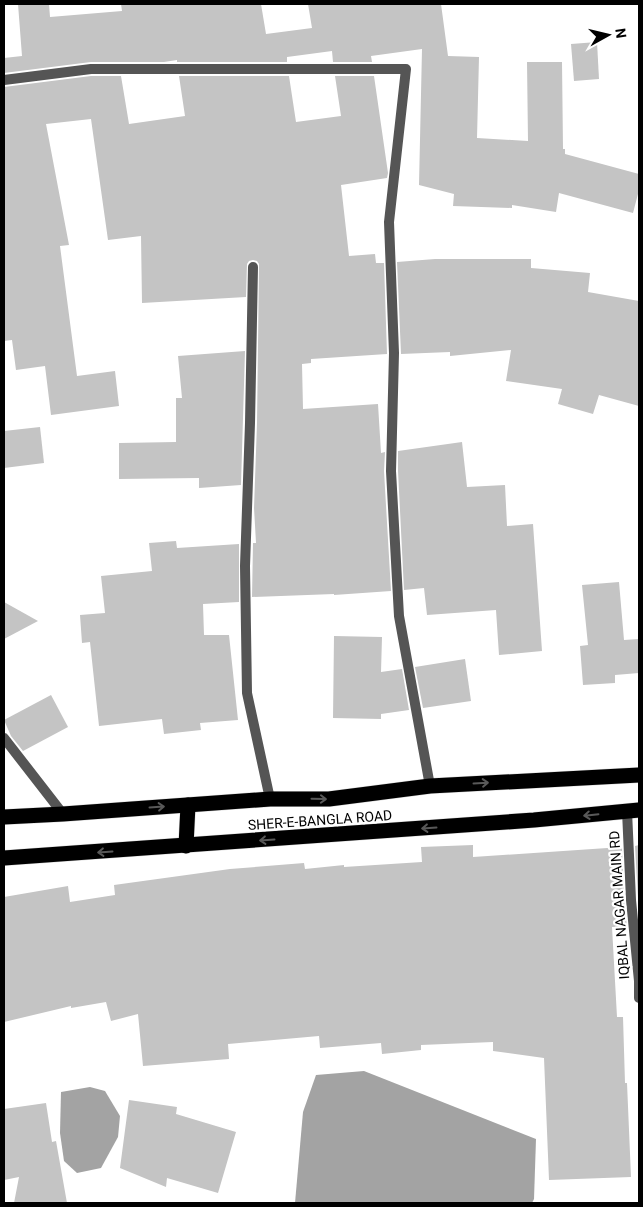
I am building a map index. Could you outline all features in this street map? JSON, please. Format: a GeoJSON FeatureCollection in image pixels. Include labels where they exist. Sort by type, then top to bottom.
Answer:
{"type":"FeatureCollection","features":[{"type":"Feature","properties":{"kind":"highway","name":"SHER-E-BANGLA ROAD"},"geometry":{"type":"LineString","coordinates":[[4,817],[270,799],[329,800],[430,786],[639,775]]}},
{"type":"Feature","properties":{"kind":"highway"},"geometry":{"type":"LineString","coordinates":[[186,846],[188,805]]}},
{"type":"Feature","properties":{"kind":"highway","name":"SHER-E-BANGLA ROAD"},"geometry":{"type":"LineString","coordinates":[[4,858],[534,820],[633,811]]}},
{"type":"Feature","properties":{"kind":"street"},"geometry":{"type":"LineString","coordinates":[[4,80],[91,69],[406,69],[389,222],[394,353],[391,471],[399,616],[430,786]]}},
{"type":"Feature","properties":{"kind":"street"},"geometry":{"type":"LineString","coordinates":[[253,267],[245,566],[247,693],[270,799]]}},
{"type":"Feature","properties":{"kind":"street"},"geometry":{"type":"LineString","coordinates":[[4,738],[63,814]]}},
{"type":"Feature","properties":{"kind":"street","name":"IQBAL NAGAR MAIN RD"},"geometry":{"type":"LineString","coordinates":[[633,811],[631,900],[639,998]]}},
{"type":"Feature","properties":{"kind":"shaded area"},"geometry":{"type":"Polygon","coordinates":[[[364,1071],[536,1139],[534,1199],[532,1203],[295,1203],[303,1112],[316,1075],[364,1071]]]}},
{"type":"Feature","properties":{"kind":"shaded area"},"geometry":{"type":"Polygon","coordinates":[[[90,1087],[105,1091],[120,1116],[118,1137],[101,1168],[77,1173],[64,1161],[60,1133],[61,1092],[90,1087]]]}},
{"type":"Feature","properties":{"kind":"building"},"geometry":{"type":"Polygon","coordinates":[[[18,4],[49,4],[50,17],[122,11],[121,4],[261,4],[266,34],[312,28],[308,4],[441,4],[448,56],[479,57],[477,138],[528,141],[527,62],[562,62],[563,149],[565,149],[565,154],[639,174],[639,190],[633,213],[559,193],[556,212],[512,205],[512,208],[453,206],[454,194],[419,185],[422,49],[371,56],[372,62],[333,62],[332,51],[287,57],[287,62],[177,62],[177,60],[164,62],[91,62],[4,73],[4,58],[22,56],[18,4]]]}},
{"type":"Feature","properties":{"kind":"building"},"geometry":{"type":"Polygon","coordinates":[[[597,42],[599,79],[574,81],[571,44],[597,42]]]}},
{"type":"Feature","properties":{"kind":"building"},"geometry":{"type":"Polygon","coordinates":[[[91,76],[121,76],[129,124],[185,116],[179,76],[289,76],[296,122],[341,116],[335,76],[374,76],[388,173],[387,178],[341,185],[349,256],[375,254],[376,263],[384,263],[387,354],[311,359],[311,363],[302,364],[303,409],[378,404],[381,453],[385,452],[384,471],[391,591],[334,595],[252,597],[253,543],[256,543],[254,508],[259,264],[253,260],[247,264],[246,297],[142,303],[141,236],[108,240],[91,119],[46,124],[69,245],[60,246],[77,376],[115,371],[119,406],[51,415],[45,366],[16,370],[12,340],[4,341],[4,87],[91,76]]]}},
{"type":"Feature","properties":{"kind":"building"},"geometry":{"type":"Polygon","coordinates":[[[435,259],[531,259],[531,268],[590,273],[588,292],[639,301],[639,406],[599,395],[593,414],[558,404],[562,389],[506,381],[511,350],[450,356],[450,352],[401,354],[397,262],[435,259]]]}},
{"type":"Feature","properties":{"kind":"building"},"geometry":{"type":"Polygon","coordinates":[[[245,351],[241,485],[199,488],[199,478],[119,479],[119,443],[176,442],[176,398],[182,398],[178,356],[245,351]]]}},
{"type":"Feature","properties":{"kind":"building"},"geometry":{"type":"Polygon","coordinates":[[[40,427],[44,463],[4,468],[4,431],[40,427]]]}},
{"type":"Feature","properties":{"kind":"building"},"geometry":{"type":"Polygon","coordinates":[[[462,442],[467,487],[505,485],[507,526],[533,524],[542,651],[499,655],[496,610],[427,615],[424,588],[404,590],[398,451],[462,442]]]}},
{"type":"Feature","properties":{"kind":"building"},"geometry":{"type":"Polygon","coordinates":[[[176,541],[177,548],[239,544],[239,602],[203,604],[204,635],[229,635],[238,720],[200,723],[201,730],[164,734],[162,719],[99,726],[90,642],[82,643],[80,615],[105,613],[101,576],[152,571],[149,543],[176,541]]]}},
{"type":"Feature","properties":{"kind":"building"},"geometry":{"type":"Polygon","coordinates":[[[619,582],[624,640],[639,639],[639,673],[615,675],[615,683],[583,685],[580,646],[588,645],[582,585],[619,582]]]}},
{"type":"Feature","properties":{"kind":"building"},"geometry":{"type":"Polygon","coordinates":[[[4,602],[38,621],[4,639],[4,602]]]}},
{"type":"Feature","properties":{"kind":"building"},"geometry":{"type":"Polygon","coordinates":[[[334,636],[382,637],[381,672],[402,669],[409,710],[381,714],[381,719],[333,718],[334,636]]]}},
{"type":"Feature","properties":{"kind":"building"},"geometry":{"type":"Polygon","coordinates":[[[465,659],[471,701],[423,708],[415,667],[465,659]]]}},
{"type":"Feature","properties":{"kind":"building"},"geometry":{"type":"Polygon","coordinates":[[[51,695],[68,727],[23,751],[11,736],[4,720],[51,695]]]}},
{"type":"Feature","properties":{"kind":"building"},"geometry":{"type":"Polygon","coordinates":[[[473,845],[473,857],[622,847],[627,927],[612,927],[617,1017],[623,1017],[631,1177],[549,1180],[544,1058],[493,1051],[493,1042],[421,1045],[421,1050],[382,1054],[381,1043],[320,1048],[319,1036],[228,1044],[229,1059],[143,1066],[138,1014],[111,1021],[106,1002],[71,1008],[71,1006],[4,1022],[4,897],[68,886],[70,902],[115,895],[114,885],[230,869],[304,863],[305,869],[344,865],[344,867],[422,862],[421,847],[473,845]]]}},
{"type":"Feature","properties":{"kind":"building"},"geometry":{"type":"Polygon","coordinates":[[[639,845],[639,914],[635,846],[639,845]]]}},
{"type":"Feature","properties":{"kind":"building"},"geometry":{"type":"Polygon","coordinates":[[[129,1100],[177,1107],[176,1114],[236,1132],[218,1193],[167,1178],[166,1187],[120,1168],[129,1100]]]}},
{"type":"Feature","properties":{"kind":"building"},"geometry":{"type":"Polygon","coordinates":[[[46,1103],[52,1142],[56,1141],[67,1203],[14,1203],[19,1177],[4,1180],[4,1109],[46,1103]]]}}]}
